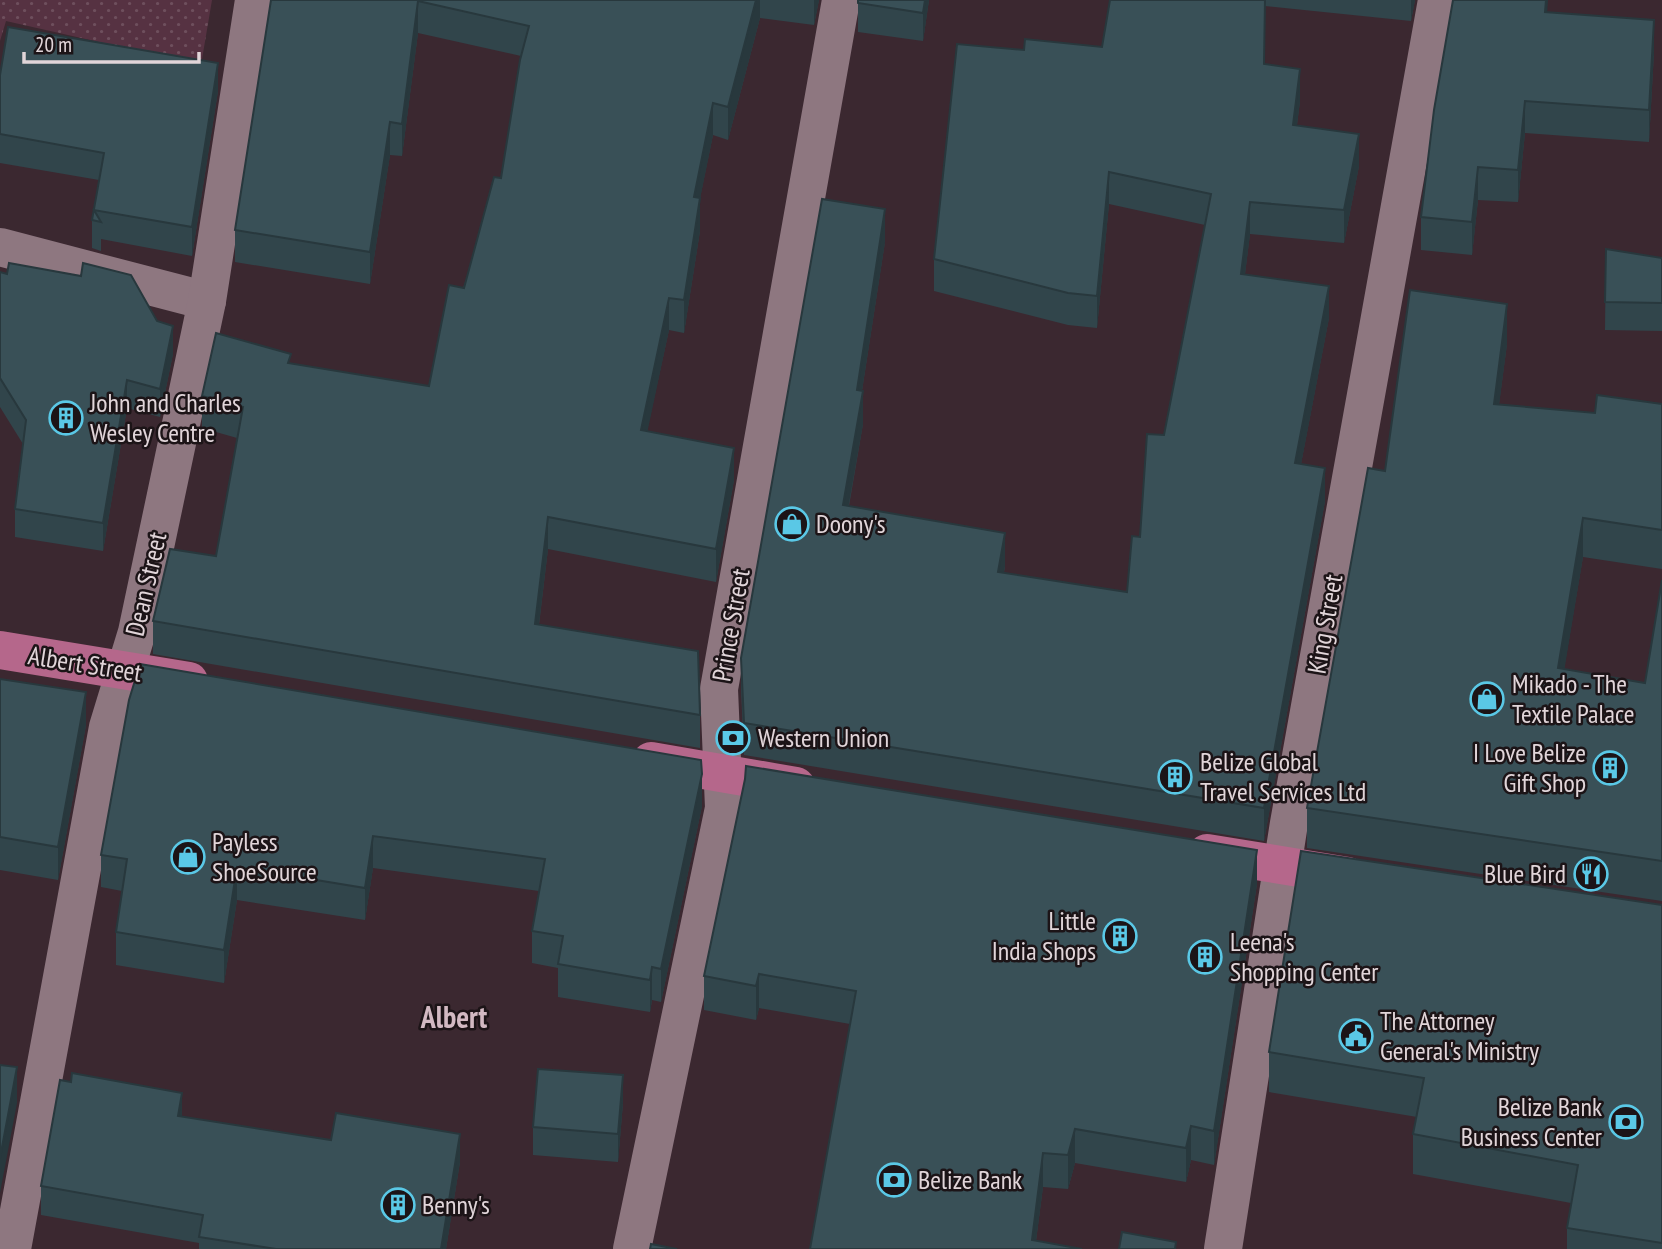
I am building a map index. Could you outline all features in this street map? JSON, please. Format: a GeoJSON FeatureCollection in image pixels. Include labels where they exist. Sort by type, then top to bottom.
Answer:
{"type":"FeatureCollection","features":[{"type":"Feature","properties":{"kind":"main road","name":"Albert Street"},"geometry":{"type":"LineString","coordinates":[[0,650],[220,686]]}},
{"type":"Feature","properties":{"kind":"main road"},"geometry":{"type":"LineString","coordinates":[[614,755],[832,792]]}},
{"type":"Feature","properties":{"kind":"main road"},"geometry":{"type":"LineString","coordinates":[[1173,848],[1377,880]]}},
{"type":"Feature","properties":{"kind":"street","name":"Dean Street"},"geometry":{"type":"LineString","coordinates":[[12,1249],[108,727],[137,632],[207,301],[254,0]]}},
{"type":"Feature","properties":{"kind":"street","name":"Prince Street"},"geometry":{"type":"LineString","coordinates":[[632,1249],[723,808],[719,689],[841,0]]}},
{"type":"Feature","properties":{"kind":"street","name":"King Street"},"geometry":{"type":"LineString","coordinates":[[1223,1249],[1282,866],[1437,0]]}},
{"type":"Feature","properties":{"kind":"street"},"geometry":{"type":"LineString","coordinates":[[0,247],[207,301]]}},
{"type":"Feature","properties":{"kind":"shaded area"},"geometry":{"type":"Polygon","coordinates":[[[0,0],[212,0],[201,65],[6,21],[0,41],[0,0]]]}},
{"type":"Feature","properties":{"kind":"building"},"geometry":{"type":"Polygon","coordinates":[[[271,0],[756,0],[728,107],[713,103],[694,197],[700,198],[684,300],[669,298],[641,430],[734,448],[716,549],[548,517],[535,624],[698,651],[700,715],[153,621],[170,549],[216,556],[243,407],[202,396],[216,333],[291,354],[288,363],[429,386],[449,285],[464,288],[494,177],[501,178],[520,60],[529,26],[418,1],[402,124],[390,122],[370,252],[235,230],[271,0]]]}},
{"type":"Feature","properties":{"kind":"building"},"geometry":{"type":"Polygon","coordinates":[[[858,0],[925,0],[923,13],[858,3],[858,0]]]}},
{"type":"Feature","properties":{"kind":"building"},"geometry":{"type":"Polygon","coordinates":[[[1110,0],[1265,0],[1264,64],[1300,69],[1293,125],[1359,134],[1344,210],[1250,202],[1241,274],[1329,286],[1295,463],[1325,468],[1264,808],[744,723],[741,658],[822,199],[885,209],[857,390],[863,391],[843,505],[1005,533],[998,572],[1127,592],[1132,536],[1140,537],[1147,434],[1164,435],[1211,194],[1109,172],[1097,296],[1068,293],[934,259],[957,44],[1024,50],[1025,39],[1102,47],[1110,0]]]}},
{"type":"Feature","properties":{"kind":"building"},"geometry":{"type":"Polygon","coordinates":[[[1453,0],[1546,0],[1545,12],[1654,20],[1649,110],[1525,101],[1518,170],[1478,167],[1472,222],[1421,217],[1434,110],[1453,0]]]}},
{"type":"Feature","properties":{"kind":"building"},"geometry":{"type":"Polygon","coordinates":[[[8,27],[218,63],[192,227],[94,210],[101,222],[92,220],[104,153],[0,134],[0,75],[8,27]]]}},
{"type":"Feature","properties":{"kind":"building"},"geometry":{"type":"Polygon","coordinates":[[[1606,249],[1662,258],[1662,303],[1605,302],[1606,249]]]}},
{"type":"Feature","properties":{"kind":"building","name":"John and Charles Wesley Centre"},"geometry":{"type":"Polygon","coordinates":[[[9,263],[81,276],[83,263],[131,275],[157,321],[173,326],[160,389],[127,380],[103,523],[15,509],[26,420],[0,378],[0,272],[7,274],[9,263]]]}},
{"type":"Feature","properties":{"kind":"building"},"geometry":{"type":"Polygon","coordinates":[[[1410,290],[1507,304],[1494,404],[1595,413],[1597,395],[1662,404],[1662,530],[1583,518],[1558,668],[1645,683],[1662,580],[1662,861],[1307,808],[1368,468],[1385,471],[1410,290]]]}},
{"type":"Feature","properties":{"kind":"building"},"geometry":{"type":"Polygon","coordinates":[[[140,664],[701,760],[702,774],[661,969],[652,967],[650,980],[558,964],[563,936],[532,931],[545,859],[373,836],[365,888],[237,867],[224,950],[116,932],[127,859],[101,855],[129,700],[140,664]]]}},
{"type":"Feature","properties":{"kind":"building"},"geometry":{"type":"Polygon","coordinates":[[[0,679],[86,692],[58,847],[0,837],[0,679]]]}},
{"type":"Feature","properties":{"kind":"building"},"geometry":{"type":"Polygon","coordinates":[[[746,766],[1257,850],[1214,1131],[1191,1126],[1186,1148],[1075,1129],[1068,1155],[1043,1153],[1032,1240],[1082,1249],[810,1249],[856,991],[759,974],[756,986],[704,976],[746,766]]]}},
{"type":"Feature","properties":{"kind":"building"},"geometry":{"type":"Polygon","coordinates":[[[1301,851],[1662,905],[1662,1243],[1567,1228],[1578,1165],[1413,1134],[1424,1078],[1269,1052],[1301,851]]]}},
{"type":"Feature","properties":{"kind":"building"},"geometry":{"type":"Polygon","coordinates":[[[0,1065],[17,1067],[0,1158],[0,1065]]]}},
{"type":"Feature","properties":{"kind":"building"},"geometry":{"type":"Polygon","coordinates":[[[538,1069],[623,1075],[618,1134],[533,1127],[538,1069]]]}},
{"type":"Feature","properties":{"kind":"building"},"geometry":{"type":"Polygon","coordinates":[[[72,1073],[182,1093],[178,1116],[331,1140],[336,1113],[460,1134],[441,1249],[276,1249],[199,1237],[203,1215],[41,1186],[60,1080],[71,1082],[72,1073]]]}},
{"type":"Feature","properties":{"kind":"building"},"geometry":{"type":"Polygon","coordinates":[[[1122,1232],[1176,1242],[1175,1249],[1119,1249],[1122,1232]]]}},
{"type":"Feature","properties":{"kind":"building"},"geometry":{"type":"Polygon","coordinates":[[[651,1244],[677,1249],[650,1249],[651,1244]]]}},
{"type":"Feature","properties":{"kind":"place","name":"John and Charles Wesley Centre"},"geometry":{"type":"Point","coordinates":[66,418]}},
{"type":"Feature","properties":{"kind":"place","name":"Doony's"},"geometry":{"type":"Point","coordinates":[792,524]}},
{"type":"Feature","properties":{"kind":"place","name":"Mikado - The Textile Palace"},"geometry":{"type":"Point","coordinates":[1487,699]}},
{"type":"Feature","properties":{"kind":"place","name":"Western Union"},"geometry":{"type":"Point","coordinates":[733,738]}},
{"type":"Feature","properties":{"kind":"place","name":"I Love Belize Gift Shop"},"geometry":{"type":"Point","coordinates":[1610,768]}},
{"type":"Feature","properties":{"kind":"place","name":"Belize Global Travel Services Ltd"},"geometry":{"type":"Point","coordinates":[1175,777]}},
{"type":"Feature","properties":{"kind":"place","name":"Payless ShoeSource"},"geometry":{"type":"Point","coordinates":[188,857]}},
{"type":"Feature","properties":{"kind":"place","name":"Blue Bird"},"geometry":{"type":"Point","coordinates":[1591,874]}},
{"type":"Feature","properties":{"kind":"place","name":"Little India Shops"},"geometry":{"type":"Point","coordinates":[1120,936]}},
{"type":"Feature","properties":{"kind":"place","name":"Leena's Shopping Center"},"geometry":{"type":"Point","coordinates":[1205,957]}},
{"type":"Feature","properties":{"kind":"place","name":"The Attorney General's Ministry"},"geometry":{"type":"Point","coordinates":[1356,1036]}},
{"type":"Feature","properties":{"kind":"place","name":"Belize Bank Business Center"},"geometry":{"type":"Point","coordinates":[1626,1122]}},
{"type":"Feature","properties":{"kind":"place","name":"Belize Bank"},"geometry":{"type":"Point","coordinates":[894,1180]}},
{"type":"Feature","properties":{"kind":"place","name":"Benny's"},"geometry":{"type":"Point","coordinates":[398,1205]}},
{"type":"Feature","properties":{"kind":"district","name":"Albert"},"geometry":{"type":"Point","coordinates":[454,1018]}}]}
